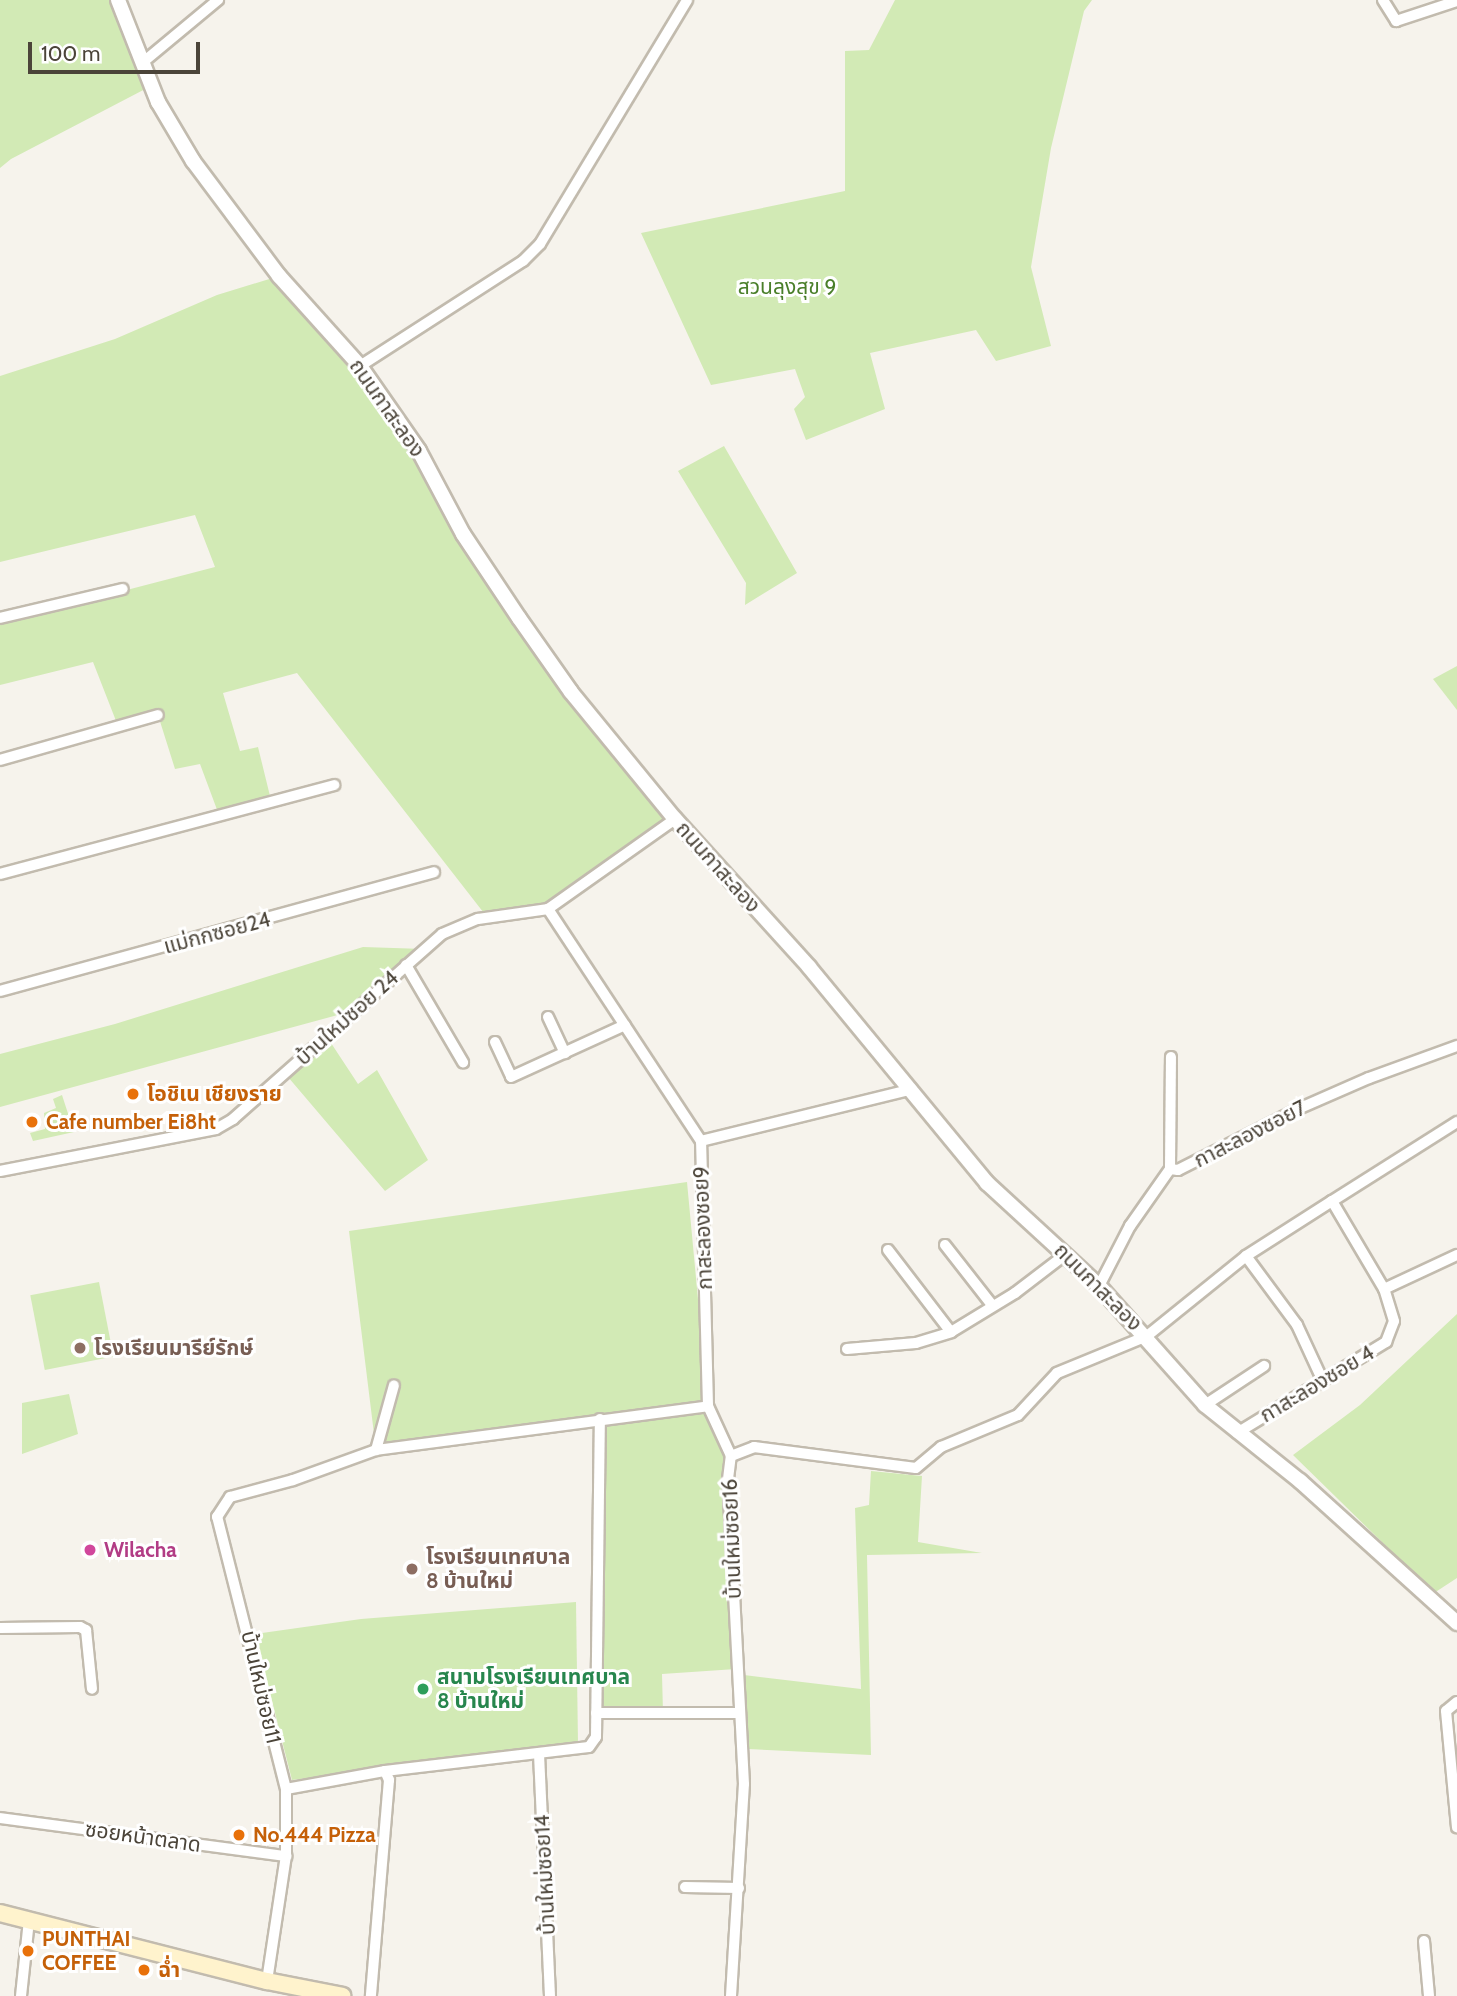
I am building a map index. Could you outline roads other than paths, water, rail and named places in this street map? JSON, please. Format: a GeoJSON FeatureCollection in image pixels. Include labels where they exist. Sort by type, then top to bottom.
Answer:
{"type":"FeatureCollection","features":[{"type":"Feature","properties":{"kind":"main road"},"geometry":{"type":"LineString","coordinates":[[0,1913],[267,1981],[343,1996]]}},
{"type":"Feature","properties":{"kind":"street","name":"ถนนกาสะลอง"},"geometry":{"type":"LineString","coordinates":[[118,0],[158,102],[215,192],[279,276],[360,366],[419,450],[463,534],[519,618],[571,692],[674,819],[809,967],[987,1183],[1099,1286],[1147,1336],[1205,1405],[1300,1481],[1457,1623]]}},
{"type":"Feature","properties":{"kind":"street"},"geometry":{"type":"LineString","coordinates":[[142,62],[218,0]]}},
{"type":"Feature","properties":{"kind":"street"},"geometry":{"type":"LineString","coordinates":[[360,366],[523,261],[540,244],[687,0]]}},
{"type":"Feature","properties":{"kind":"street"},"geometry":{"type":"LineString","coordinates":[[1383,0],[1396,22],[1457,1]]}},
{"type":"Feature","properties":{"kind":"street"},"geometry":{"type":"LineString","coordinates":[[0,618],[123,589]]}},
{"type":"Feature","properties":{"kind":"street"},"geometry":{"type":"LineString","coordinates":[[0,760],[158,715]]}},
{"type":"Feature","properties":{"kind":"street"},"geometry":{"type":"LineString","coordinates":[[0,873],[334,785]]}},
{"type":"Feature","properties":{"kind":"street","name":"บ้านใหม่ซอย 24"},"geometry":{"type":"LineString","coordinates":[[0,1171],[216,1129],[233,1119],[442,934],[478,919],[548,909],[674,819]]}},
{"type":"Feature","properties":{"kind":"street","name":"แม่กกซอย24"},"geometry":{"type":"LineString","coordinates":[[0,990],[434,872]]}},
{"type":"Feature","properties":{"kind":"street"},"geometry":{"type":"LineString","coordinates":[[548,909],[701,1141]]}},
{"type":"Feature","properties":{"kind":"street"},"geometry":{"type":"LineString","coordinates":[[406,965],[463,1062]]}},
{"type":"Feature","properties":{"kind":"street"},"geometry":{"type":"LineString","coordinates":[[548,1017],[565,1053]]}},
{"type":"Feature","properties":{"kind":"street"},"geometry":{"type":"LineString","coordinates":[[495,1042],[511,1077],[625,1026]]}},
{"type":"Feature","properties":{"kind":"street","name":"กาสะลองซอย7"},"geometry":{"type":"LineString","coordinates":[[1099,1286],[1130,1226],[1170,1169],[1178,1170],[1298,1108],[1368,1078],[1457,1046]]}},
{"type":"Feature","properties":{"kind":"street"},"geometry":{"type":"LineString","coordinates":[[1170,1169],[1171,1057]]}},
{"type":"Feature","properties":{"kind":"street","name":"กาสะลองซอย9"},"geometry":{"type":"LineString","coordinates":[[708,1406],[701,1141],[912,1089]]}},
{"type":"Feature","properties":{"kind":"street","name":"บ้านใหม่ซอย16"},"geometry":{"type":"LineString","coordinates":[[732,1996],[744,1784],[738,1713],[728,1479],[731,1457],[754,1447],[916,1468],[941,1447],[1018,1415],[1058,1373],[1147,1336],[1246,1256],[1457,1122]]}},
{"type":"Feature","properties":{"kind":"street","name":"กาสะลองซอย 4"},"geometry":{"type":"LineString","coordinates":[[1237,1433],[1386,1342],[1394,1321],[1384,1290],[1332,1201]]}},
{"type":"Feature","properties":{"kind":"street"},"geometry":{"type":"LineString","coordinates":[[944,1245],[992,1305]]}},
{"type":"Feature","properties":{"kind":"street"},"geometry":{"type":"LineString","coordinates":[[888,1250],[951,1332]]}},
{"type":"Feature","properties":{"kind":"street"},"geometry":{"type":"LineString","coordinates":[[847,1349],[902,1346],[951,1332],[1015,1293],[1066,1254]]}},
{"type":"Feature","properties":{"kind":"street"},"geometry":{"type":"LineString","coordinates":[[1384,1290],[1457,1255]]}},
{"type":"Feature","properties":{"kind":"street"},"geometry":{"type":"LineString","coordinates":[[1246,1256],[1297,1325],[1322,1379]]}},
{"type":"Feature","properties":{"kind":"street"},"geometry":{"type":"LineString","coordinates":[[1205,1405],[1264,1366]]}},
{"type":"Feature","properties":{"kind":"street"},"geometry":{"type":"LineString","coordinates":[[376,1450],[394,1385]]}},
{"type":"Feature","properties":{"kind":"street"},"geometry":{"type":"LineString","coordinates":[[708,1406],[731,1457]]}},
{"type":"Feature","properties":{"kind":"street","name":"บ้านใหม่ซอย11"},"geometry":{"type":"LineString","coordinates":[[267,1981],[286,1856],[286,1789],[217,1517],[230,1497],[324,1470],[357,1455],[376,1450],[708,1406]]}},
{"type":"Feature","properties":{"kind":"street"},"geometry":{"type":"LineString","coordinates":[[286,1789],[385,1771],[589,1746],[596,1737],[600,1419]]}},
{"type":"Feature","properties":{"kind":"street"},"geometry":{"type":"LineString","coordinates":[[0,1628],[80,1627],[86,1630],[92,1689]]}},
{"type":"Feature","properties":{"kind":"street"},"geometry":{"type":"LineString","coordinates":[[1457,1702],[1446,1712],[1457,1826]]}},
{"type":"Feature","properties":{"kind":"street"},"geometry":{"type":"LineString","coordinates":[[596,1713],[738,1713]]}},
{"type":"Feature","properties":{"kind":"street","name":"บ้านใหม่ซอย14"},"geometry":{"type":"LineString","coordinates":[[539,1754],[550,1996]]}},
{"type":"Feature","properties":{"kind":"street"},"geometry":{"type":"LineString","coordinates":[[370,1996],[389,1780],[385,1771]]}},
{"type":"Feature","properties":{"kind":"street","name":"ซอยหน้าตลาด"},"geometry":{"type":"LineString","coordinates":[[0,1818],[286,1856]]}},
{"type":"Feature","properties":{"kind":"street"},"geometry":{"type":"LineString","coordinates":[[685,1886],[739,1888]]}},
{"type":"Feature","properties":{"kind":"street"},"geometry":{"type":"LineString","coordinates":[[21,1996],[29,1920]]}},
{"type":"Feature","properties":{"kind":"street"},"geometry":{"type":"LineString","coordinates":[[1424,1941],[1429,1996]]}},
{"type":"Feature","properties":{"kind":"place","name":"โอชิเน เชียงราย"},"geometry":{"type":"Point","coordinates":[133,1094]}},
{"type":"Feature","properties":{"kind":"place","name":"Cafe number Ei8ht"},"geometry":{"type":"Point","coordinates":[32,1122]}},
{"type":"Feature","properties":{"kind":"place","name":"โรงเรียนมารีย์รักษ์"},"geometry":{"type":"Point","coordinates":[80,1348]}},
{"type":"Feature","properties":{"kind":"place","name":"Wilacha"},"geometry":{"type":"Point","coordinates":[90,1550]}},
{"type":"Feature","properties":{"kind":"place","name":"โรงเรียนเทศบาล 8 บ้านใหม่"},"geometry":{"type":"Point","coordinates":[412,1569]}},
{"type":"Feature","properties":{"kind":"place","name":"สนามโรงเรียนเทศบาล 8 บ้านใหม่"},"geometry":{"type":"Point","coordinates":[423,1689]}},
{"type":"Feature","properties":{"kind":"place","name":"No.444 Pizza"},"geometry":{"type":"Point","coordinates":[239,1835]}},
{"type":"Feature","properties":{"kind":"place","name":"PUNTHAI COFFEE"},"geometry":{"type":"Point","coordinates":[28,1951]}},
{"type":"Feature","properties":{"kind":"place","name":"ฉ่ำ"},"geometry":{"type":"Point","coordinates":[144,1970]}},
{"type":"Feature","properties":{"kind":"park label","name":"สวนลุงสุข 9"},"geometry":{"type":"Point","coordinates":[787,287]}}]}
